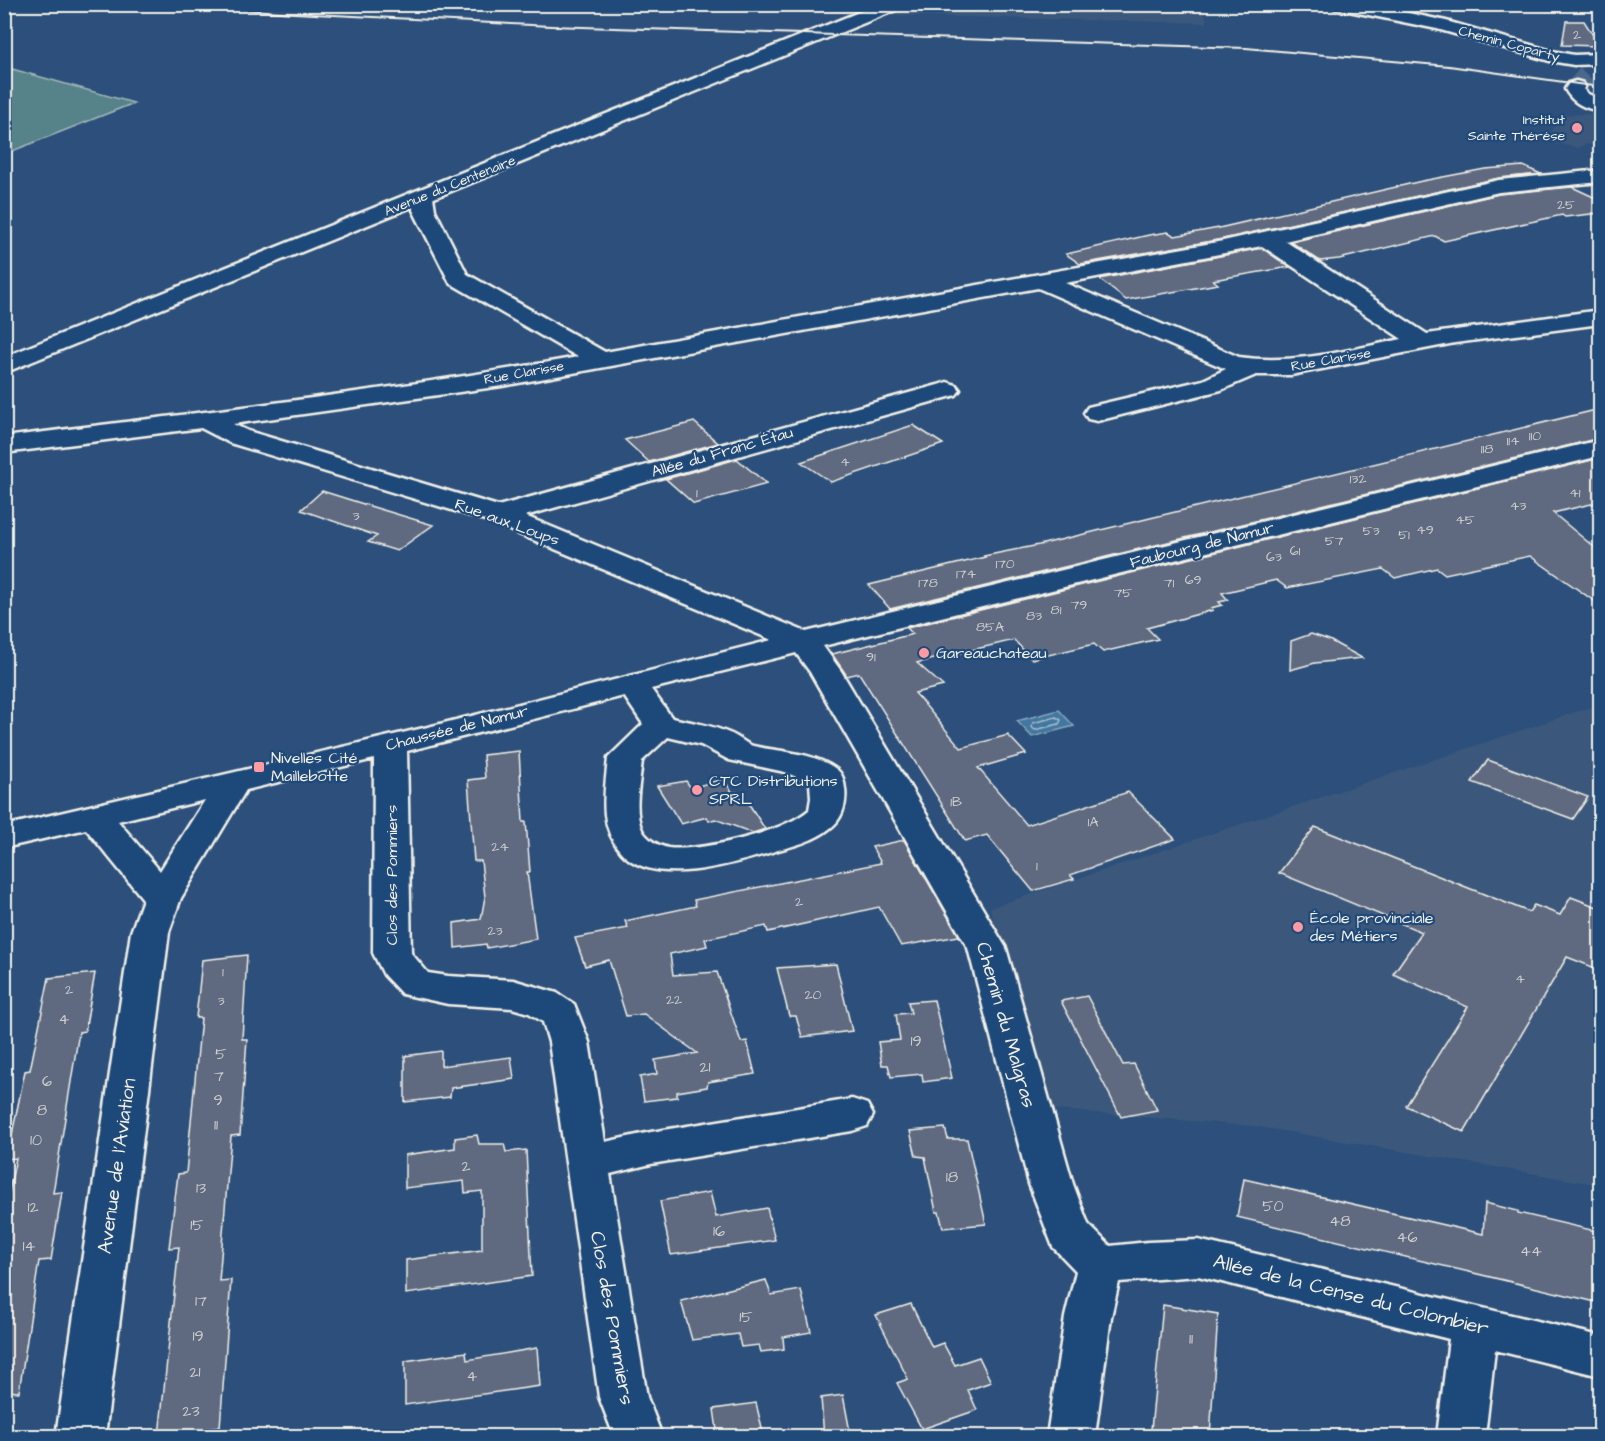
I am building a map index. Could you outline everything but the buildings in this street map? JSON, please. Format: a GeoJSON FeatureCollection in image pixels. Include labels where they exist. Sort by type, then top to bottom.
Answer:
{"type":"FeatureCollection","features":[{"type":"Feature","properties":{"kind":"street","name":"Avenue du Centenaire"},"geometry":{"type":"LineString","coordinates":[[4,366],[895,4]]}},
{"type":"Feature","properties":{"kind":"street","name":"Chemin Coparty"},"geometry":{"type":"LineString","coordinates":[[1340,4],[1440,25],[1574,60],[1574,65],[1591,73],[1574,89],[1576,94],[1581,99],[1600,105]]}},
{"type":"Feature","properties":{"kind":"street","name":"Rue Clarisse"},"geometry":{"type":"LineString","coordinates":[[4,445],[407,393],[1267,239],[1499,186],[1600,176]]}},
{"type":"Feature","properties":{"kind":"street"},"geometry":{"type":"LineString","coordinates":[[423,197],[424,210],[458,278],[600,359]]}},
{"type":"Feature","properties":{"kind":"street"},"geometry":{"type":"LineString","coordinates":[[1267,239],[1423,342]]}},
{"type":"Feature","properties":{"kind":"street","name":"Rue Clarisse"},"geometry":{"type":"LineString","coordinates":[[1041,281],[1212,356],[1252,367],[1291,368],[1423,342],[1600,317]]}},
{"type":"Feature","properties":{"kind":"street"},"geometry":{"type":"LineString","coordinates":[[1097,413],[1212,385],[1252,367]]}},
{"type":"Feature","properties":{"kind":"street","name":"Allée du Franc Étau"},"geometry":{"type":"LineString","coordinates":[[498,515],[947,390]]}},
{"type":"Feature","properties":{"kind":"street","name":"Rue aux Loups"},"geometry":{"type":"LineString","coordinates":[[204,420],[239,437],[498,515],[804,642]]}},
{"type":"Feature","properties":{"kind":"street","name":"Faubourg de Namur"},"geometry":{"type":"LineString","coordinates":[[804,642],[1600,448]]}},
{"type":"Feature","properties":{"kind":"street","name":"Chaussée de Namur"},"geometry":{"type":"LineString","coordinates":[[4,837],[390,745],[804,642]]}},
{"type":"Feature","properties":{"kind":"street","name":"Chemin du Malgras"},"geometry":{"type":"LineString","coordinates":[[804,642],[825,671],[987,948],[1051,1184],[1065,1224],[1069,1234],[1100,1266]]}},
{"type":"Feature","properties":{"kind":"street"},"geometry":{"type":"LineString","coordinates":[[632,685],[661,726],[721,741],[738,752],[794,763],[815,771],[826,778],[830,801],[821,818],[790,836],[699,860],[662,859],[637,848],[625,831],[622,811],[625,758],[661,726]]}},
{"type":"Feature","properties":{"kind":"street","name":"Clos des Pommiers"},"geometry":{"type":"LineString","coordinates":[[390,745],[392,953],[398,966],[416,984],[448,990],[513,994],[543,1003],[560,1014],[569,1042],[623,1397],[638,1437]]}},
{"type":"Feature","properties":{"kind":"street","name":"Avenue de l'Aviation"},"geometry":{"type":"LineString","coordinates":[[80,1437],[150,932],[162,898],[234,783]]}},
{"type":"Feature","properties":{"kind":"street"},"geometry":{"type":"LineString","coordinates":[[94,815],[162,898]]}},
{"type":"Feature","properties":{"kind":"street"},"geometry":{"type":"LineString","coordinates":[[587,1162],[651,1148],[852,1115]]}},
{"type":"Feature","properties":{"kind":"street","name":"Allée de la Cense du Colombier"},"geometry":{"type":"LineString","coordinates":[[1100,1266],[1148,1260],[1198,1258],[1600,1356]]}},
{"type":"Feature","properties":{"kind":"street"},"geometry":{"type":"LineString","coordinates":[[1071,1437],[1088,1317],[1100,1266]]}},
{"type":"Feature","properties":{"kind":"street"},"geometry":{"type":"LineString","coordinates":[[1461,1437],[1474,1326]]}},
{"type":"Feature","properties":{"kind":"shaded area"},"geometry":{"type":"Polygon","coordinates":[[[1203,4],[1207,23],[851,14],[768,5],[1203,4]]]}},
{"type":"Feature","properties":{"kind":"shaded area","name":"Institut Sainte Thérèse"},"geometry":{"type":"Polygon","coordinates":[[[1561,115],[1600,115],[1600,147],[1586,144],[1579,148],[1546,141],[1561,115]]]}},
{"type":"Feature","properties":{"kind":"shaded area","name":"École provinciale des Métiers"},"geometry":{"type":"Polygon","coordinates":[[[1600,704],[1600,1185],[1254,1126],[1046,1109],[990,908],[1600,704]]]}},
{"type":"Feature","properties":{"kind":"green space"},"geometry":{"type":"Polygon","coordinates":[[[5,67],[134,103],[5,154],[5,67]]]}},
{"type":"Feature","properties":{"kind":"water"},"geometry":{"type":"Polygon","coordinates":[[[1059,710],[1074,726],[1032,737],[1017,721],[1059,710]]]}},
{"type":"Feature","properties":{"kind":"tunnel"},"geometry":{"type":"LineString","coordinates":[[1576,87],[1587,75]]}},
{"type":"Feature","properties":{"kind":"railway"},"geometry":{"type":"LineString","coordinates":[[166,4],[551,26],[1246,48],[1449,66],[1600,87]]}},
{"type":"Feature","properties":{"kind":"place","name":"Institut Sainte Thérèse"},"geometry":{"type":"Point","coordinates":[1577,128]}},
{"type":"Feature","properties":{"kind":"place","name":"Gareauchateau"},"geometry":{"type":"Point","coordinates":[924,653]}},
{"type":"Feature","properties":{"kind":"place","name":"Nivelles Cité Maillebotte"},"geometry":{"type":"Point","coordinates":[259,767]}},
{"type":"Feature","properties":{"kind":"place","name":"CTC Distributions SPRL"},"geometry":{"type":"Point","coordinates":[697,790]}},
{"type":"Feature","properties":{"kind":"place","name":"École provinciale des Métiers"},"geometry":{"type":"Point","coordinates":[1298,927]}}]}
